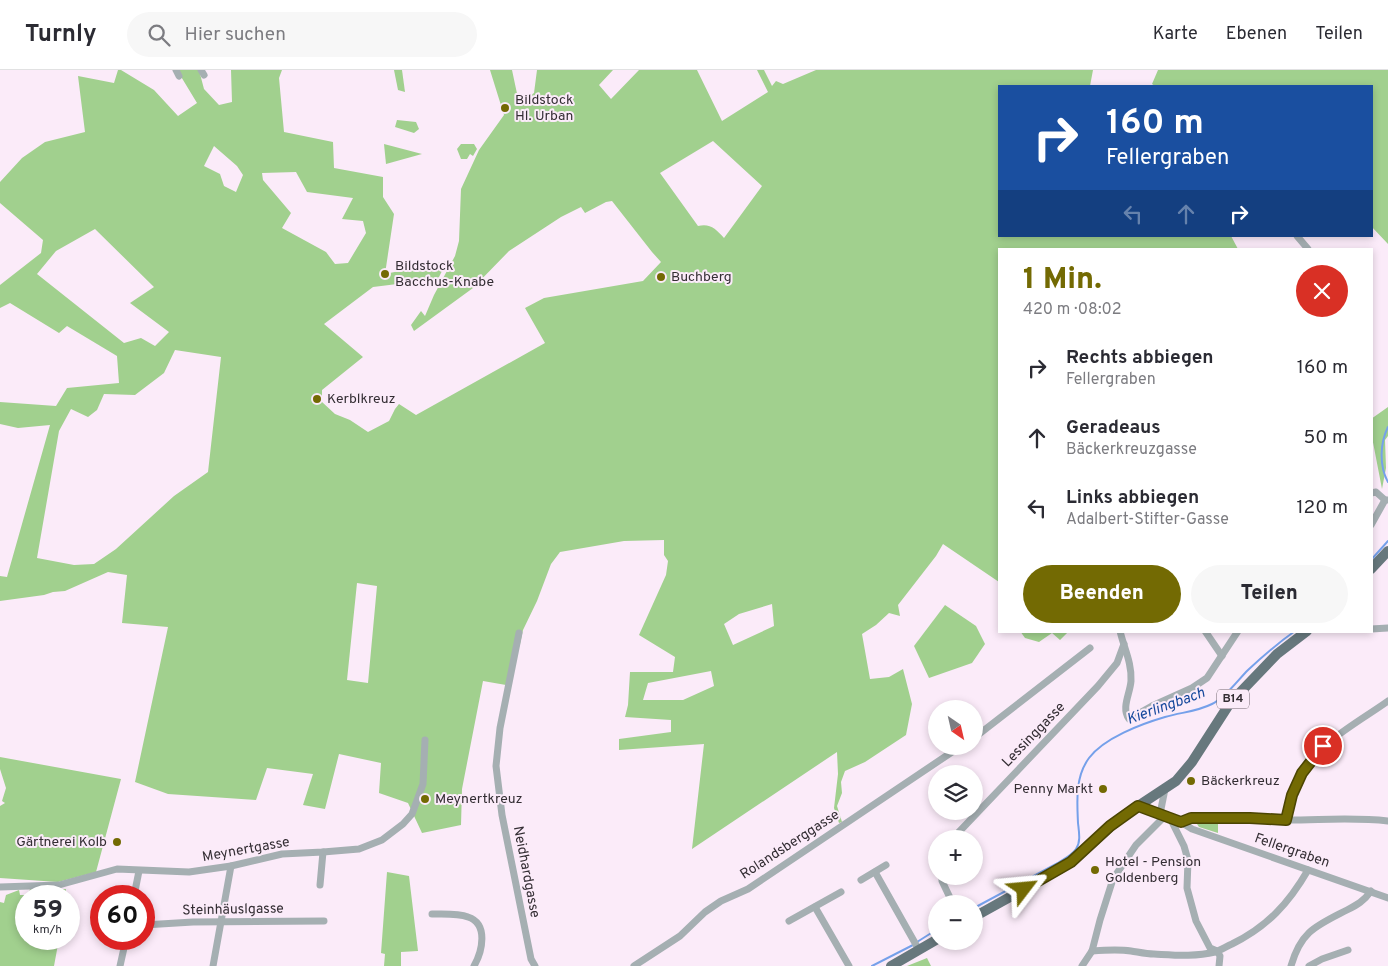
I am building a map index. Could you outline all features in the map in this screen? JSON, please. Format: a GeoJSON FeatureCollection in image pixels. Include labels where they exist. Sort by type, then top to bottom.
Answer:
{"type":"FeatureCollection","features":[{"type":"Feature","properties":{"kind":"main road"},"geometry":{"type":"LineString","coordinates":[[1373,566],[1388,551]]}},
{"type":"Feature","properties":{"kind":"main road","name":"B14"},"geometry":{"type":"LineString","coordinates":[[983,912],[1060,869],[1078,856],[1110,826],[1176,781],[1192,762],[1230,703],[1278,654],[1304,633]]}},
{"type":"Feature","properties":{"kind":"main road"},"geometry":{"type":"LineString","coordinates":[[891,966],[917,946],[928,943]]}},
{"type":"Feature","properties":{"kind":"street"},"geometry":{"type":"LineString","coordinates":[[1298,237],[1307,248]]}},
{"type":"Feature","properties":{"kind":"street"},"geometry":{"type":"LineString","coordinates":[[1373,492],[1376,492],[1386,500],[1373,522]]}},
{"type":"Feature","properties":{"kind":"street"},"geometry":{"type":"LineString","coordinates":[[1373,629],[1388,628]]}},
{"type":"Feature","properties":{"kind":"street","name":"Neidhardgasse"},"geometry":{"type":"LineString","coordinates":[[519,633],[500,728],[496,766],[504,824],[531,959],[536,966]]}},
{"type":"Feature","properties":{"kind":"street"},"geometry":{"type":"LineString","coordinates":[[1121,633],[1130,662],[1131,680],[1125,711],[1128,719],[1201,683],[1212,672],[1237,633]]}},
{"type":"Feature","properties":{"kind":"street"},"geometry":{"type":"LineString","coordinates":[[1206,633],[1222,656]]}},
{"type":"Feature","properties":{"kind":"street","name":"Lessinggasse"},"geometry":{"type":"LineString","coordinates":[[961,830],[1098,686],[1117,663],[1124,644]]}},
{"type":"Feature","properties":{"kind":"street"},"geometry":{"type":"LineString","coordinates":[[983,731],[1090,648]]}},
{"type":"Feature","properties":{"kind":"street"},"geometry":{"type":"LineString","coordinates":[[1286,820],[1292,795],[1302,773],[1323,746],[1388,701]]}},
{"type":"Feature","properties":{"kind":"street","name":"Meynertgasse"},"geometry":{"type":"LineString","coordinates":[[0,887],[59,885],[117,869],[189,872],[231,866],[282,854],[359,849],[382,840],[403,824],[412,814],[423,784],[425,740]]}},
{"type":"Feature","properties":{"kind":"street","name":"Rolandsberggasse"},"geometry":{"type":"LineString","coordinates":[[634,966],[680,936],[705,912],[721,901],[748,889],[948,755]]}},
{"type":"Feature","properties":{"kind":"street"},"geometry":{"type":"LineString","coordinates":[[1165,790],[1165,816],[1184,846],[1188,860],[1187,888],[1196,920],[1210,948],[1220,956],[1219,966]]}},
{"type":"Feature","properties":{"kind":"street","name":"Fellergraben"},"geometry":{"type":"LineString","coordinates":[[1138,806],[1181,822],[1192,829],[1388,898]]}},
{"type":"Feature","properties":{"kind":"street"},"geometry":{"type":"LineString","coordinates":[[1082,966],[1092,951],[1113,879],[1136,845],[1165,816]]}},
{"type":"Feature","properties":{"kind":"street"},"geometry":{"type":"LineString","coordinates":[[1181,822],[1191,818],[1286,820],[1359,818],[1388,821]]}},
{"type":"Feature","properties":{"kind":"street"},"geometry":{"type":"LineString","coordinates":[[320,885],[324,852]]}},
{"type":"Feature","properties":{"kind":"street"},"geometry":{"type":"LineString","coordinates":[[861,880],[886,865]]}},
{"type":"Feature","properties":{"kind":"street"},"geometry":{"type":"LineString","coordinates":[[213,966],[231,866]]}},
{"type":"Feature","properties":{"kind":"street"},"geometry":{"type":"LineString","coordinates":[[1092,951],[1122,950],[1173,955],[1196,955],[1217,952],[1252,934],[1268,920],[1298,886],[1308,870]]}},
{"type":"Feature","properties":{"kind":"street"},"geometry":{"type":"LineString","coordinates":[[136,885],[139,871]]}},
{"type":"Feature","properties":{"kind":"street"},"geometry":{"type":"LineString","coordinates":[[875,872],[917,946]]}},
{"type":"Feature","properties":{"kind":"street"},"geometry":{"type":"LineString","coordinates":[[1290,966],[1301,940],[1314,927],[1359,904],[1371,891]]}},
{"type":"Feature","properties":{"kind":"street"},"geometry":{"type":"LineString","coordinates":[[790,921],[841,892]]}},
{"type":"Feature","properties":{"kind":"street"},"geometry":{"type":"LineString","coordinates":[[815,907],[850,966]]}},
{"type":"Feature","properties":{"kind":"street"},"geometry":{"type":"LineString","coordinates":[[432,914],[468,916],[475,921],[481,934],[482,945],[474,966]]}},
{"type":"Feature","properties":{"kind":"street","name":"Steinhäuslgasse"},"geometry":{"type":"LineString","coordinates":[[155,925],[324,921]]}},
{"type":"Feature","properties":{"kind":"street"},"geometry":{"type":"LineString","coordinates":[[120,966],[124,950]]}},
{"type":"Feature","properties":{"kind":"street"},"geometry":{"type":"LineString","coordinates":[[1308,966],[1348,950]]}},
{"type":"Feature","properties":{"kind":"green space"},"geometry":{"type":"Polygon","coordinates":[[[118,70],[121,70],[154,90],[178,116],[197,103],[177,70],[199,70],[204,89],[219,105],[232,102],[231,70],[282,70],[279,78],[284,132],[333,142],[334,168],[383,177],[383,197],[394,214],[385,274],[447,261],[438,279],[373,287],[324,324],[363,357],[322,390],[322,402],[335,414],[350,420],[368,432],[389,421],[399,404],[416,415],[545,343],[525,308],[544,298],[643,281],[661,262],[612,201],[606,202],[585,213],[581,207],[561,217],[509,251],[473,288],[414,331],[411,325],[421,311],[425,316],[455,256],[459,241],[461,189],[479,150],[504,115],[490,70],[512,70],[519,103],[534,93],[537,70],[613,70],[599,85],[611,99],[639,70],[697,70],[722,121],[768,92],[757,70],[764,70],[772,86],[776,81],[783,84],[816,70],[1093,70],[1090,85],[998,85],[998,237],[1232,237],[1237,248],[998,248],[998,581],[943,544],[898,605],[900,616],[889,613],[862,634],[870,679],[889,677],[903,669],[912,704],[906,735],[865,762],[845,771],[841,782],[842,793],[837,806],[842,822],[839,823],[834,808],[838,774],[837,752],[692,849],[704,744],[619,750],[619,739],[671,732],[671,720],[625,717],[628,705],[630,672],[673,672],[675,657],[639,635],[666,575],[668,561],[664,555],[664,540],[624,541],[560,552],[551,564],[537,601],[523,630],[506,685],[483,681],[462,789],[461,825],[422,833],[408,803],[379,793],[381,763],[339,754],[325,809],[303,805],[313,774],[267,768],[256,800],[168,794],[135,782],[168,627],[122,623],[127,575],[108,572],[65,591],[0,601],[0,576],[7,577],[50,425],[18,428],[0,424],[0,402],[56,406],[67,388],[119,383],[117,356],[67,326],[59,333],[10,303],[0,308],[0,285],[41,253],[43,240],[0,203],[0,182],[22,158],[45,142],[85,132],[78,76],[114,83],[118,70]],[[713,141],[660,173],[698,226],[706,225],[724,238],[762,186],[713,141]],[[214,146],[204,166],[220,174],[224,186],[236,192],[243,175],[237,166],[214,146]],[[296,172],[262,173],[263,180],[291,213],[282,228],[326,252],[335,264],[348,263],[366,233],[363,221],[342,219],[353,198],[307,192],[296,172]],[[95,229],[56,251],[37,274],[124,343],[141,338],[155,346],[169,332],[130,303],[154,287],[95,229]],[[175,350],[164,373],[135,395],[104,394],[97,410],[88,417],[71,409],[59,431],[37,558],[74,565],[94,564],[116,549],[174,496],[208,472],[221,357],[175,350]],[[357,583],[347,680],[368,683],[377,586],[357,583]],[[772,604],[739,614],[724,624],[733,645],[774,626],[772,604]],[[711,671],[648,683],[643,700],[683,700],[714,686],[711,671]]]}},
{"type":"Feature","properties":{"kind":"green space"},"geometry":{"type":"Polygon","coordinates":[[[394,70],[402,70],[405,92],[398,90],[394,70]]]}},
{"type":"Feature","properties":{"kind":"green space"},"geometry":{"type":"Polygon","coordinates":[[[1158,70],[1388,70],[1388,244],[1373,228],[1373,85],[1152,84],[1158,70]]]}},
{"type":"Feature","properties":{"kind":"green space"},"geometry":{"type":"Polygon","coordinates":[[[397,120],[416,122],[419,129],[414,133],[395,127],[397,120]]]}},
{"type":"Feature","properties":{"kind":"green space"},"geometry":{"type":"Polygon","coordinates":[[[384,144],[422,154],[386,164],[384,144]]]}},
{"type":"Feature","properties":{"kind":"green space"},"geometry":{"type":"Polygon","coordinates":[[[461,144],[474,144],[477,149],[473,156],[470,154],[467,159],[461,159],[457,149],[461,144]]]}},
{"type":"Feature","properties":{"kind":"green space"},"geometry":{"type":"Polygon","coordinates":[[[1388,407],[1388,436],[1385,440],[1386,468],[1382,489],[1373,442],[1373,418],[1388,407]]]}},
{"type":"Feature","properties":{"kind":"green space"},"geometry":{"type":"Polygon","coordinates":[[[945,605],[976,626],[985,644],[972,663],[929,678],[914,646],[945,605]]]}},
{"type":"Feature","properties":{"kind":"green space"},"geometry":{"type":"Polygon","coordinates":[[[1021,633],[1052,633],[1039,642],[1025,638],[1021,633]]]}},
{"type":"Feature","properties":{"kind":"green space"},"geometry":{"type":"Polygon","coordinates":[[[1052,633],[1067,633],[1060,640],[1052,633]]]}},
{"type":"Feature","properties":{"kind":"green space"},"geometry":{"type":"Polygon","coordinates":[[[0,757],[121,779],[96,872],[58,882],[0,878],[0,806],[5,803],[2,801],[6,788],[0,769],[0,757]]]}},
{"type":"Feature","properties":{"kind":"green space"},"geometry":{"type":"Polygon","coordinates":[[[1218,823],[1218,833],[1199,827],[1197,824],[1218,823]]]}},
{"type":"Feature","properties":{"kind":"green space"},"geometry":{"type":"Polygon","coordinates":[[[387,872],[409,876],[418,951],[401,952],[401,966],[384,966],[385,954],[381,953],[387,872]]]}},
{"type":"Feature","properties":{"kind":"green space"},"geometry":{"type":"Polygon","coordinates":[[[15,892],[15,950],[57,950],[54,966],[0,966],[0,902],[4,903],[6,895],[15,892]]]}},
{"type":"Feature","properties":{"kind":"green space"},"geometry":{"type":"Polygon","coordinates":[[[927,958],[931,966],[907,966],[927,958]]]}},
{"type":"Feature","properties":{"kind":"waterway","name":"Kierlingbach"},"geometry":{"type":"LineString","coordinates":[[1388,427],[1382,447],[1383,469],[1388,482]]}},
{"type":"Feature","properties":{"kind":"waterway","name":"Kierlingbach"},"geometry":{"type":"LineString","coordinates":[[1373,558],[1388,541]]}},
{"type":"Feature","properties":{"kind":"waterway","name":"Kierlingbach"},"geometry":{"type":"LineString","coordinates":[[983,903],[1058,863],[1076,849],[1079,843],[1077,806],[1081,773],[1089,758],[1104,744],[1134,728],[1212,704],[1227,693],[1259,660],[1292,633]]}},
{"type":"Feature","properties":{"kind":"waterway","name":"Kierlingbach"},"geometry":{"type":"LineString","coordinates":[[917,942],[928,935]]}},
{"type":"Feature","properties":{"kind":"waterway","name":"Kierlingbach"},"geometry":{"type":"LineString","coordinates":[[872,966],[913,945]]}},
{"type":"Feature","properties":{"kind":"place","name":"Bildstock Hl. Urban"},"geometry":{"type":"Point","coordinates":[505,108]}},
{"type":"Feature","properties":{"kind":"place","name":"Bildstock Bacchus-Knabe"},"geometry":{"type":"Point","coordinates":[385,274]}},
{"type":"Feature","properties":{"kind":"place","name":"Buchberg"},"geometry":{"type":"Point","coordinates":[661,277]}},
{"type":"Feature","properties":{"kind":"place","name":"Kerblkreuz"},"geometry":{"type":"Point","coordinates":[317,399]}},
{"type":"Feature","properties":{"kind":"place","name":"Bäckerkreuz"},"geometry":{"type":"Point","coordinates":[1191,781]}},
{"type":"Feature","properties":{"kind":"place","name":"Penny Markt"},"geometry":{"type":"Point","coordinates":[1103,789]}},
{"type":"Feature","properties":{"kind":"place","name":"Meynertkreuz"},"geometry":{"type":"Point","coordinates":[425,799]}},
{"type":"Feature","properties":{"kind":"place","name":"Gärtnerei Kolb"},"geometry":{"type":"Point","coordinates":[117,842]}},
{"type":"Feature","properties":{"kind":"place","name":"Hotel - Pension Goldenberg"},"geometry":{"type":"Point","coordinates":[1095,870]}},
{"type":"Feature","properties":{"kind":"route"},"geometry":{"type":"LineString","coordinates":[[1024,889],[1071,862],[1110,826],[1138,806],[1181,822],[1191,818],[1286,820],[1292,795],[1302,773],[1323,746]]}}]}
